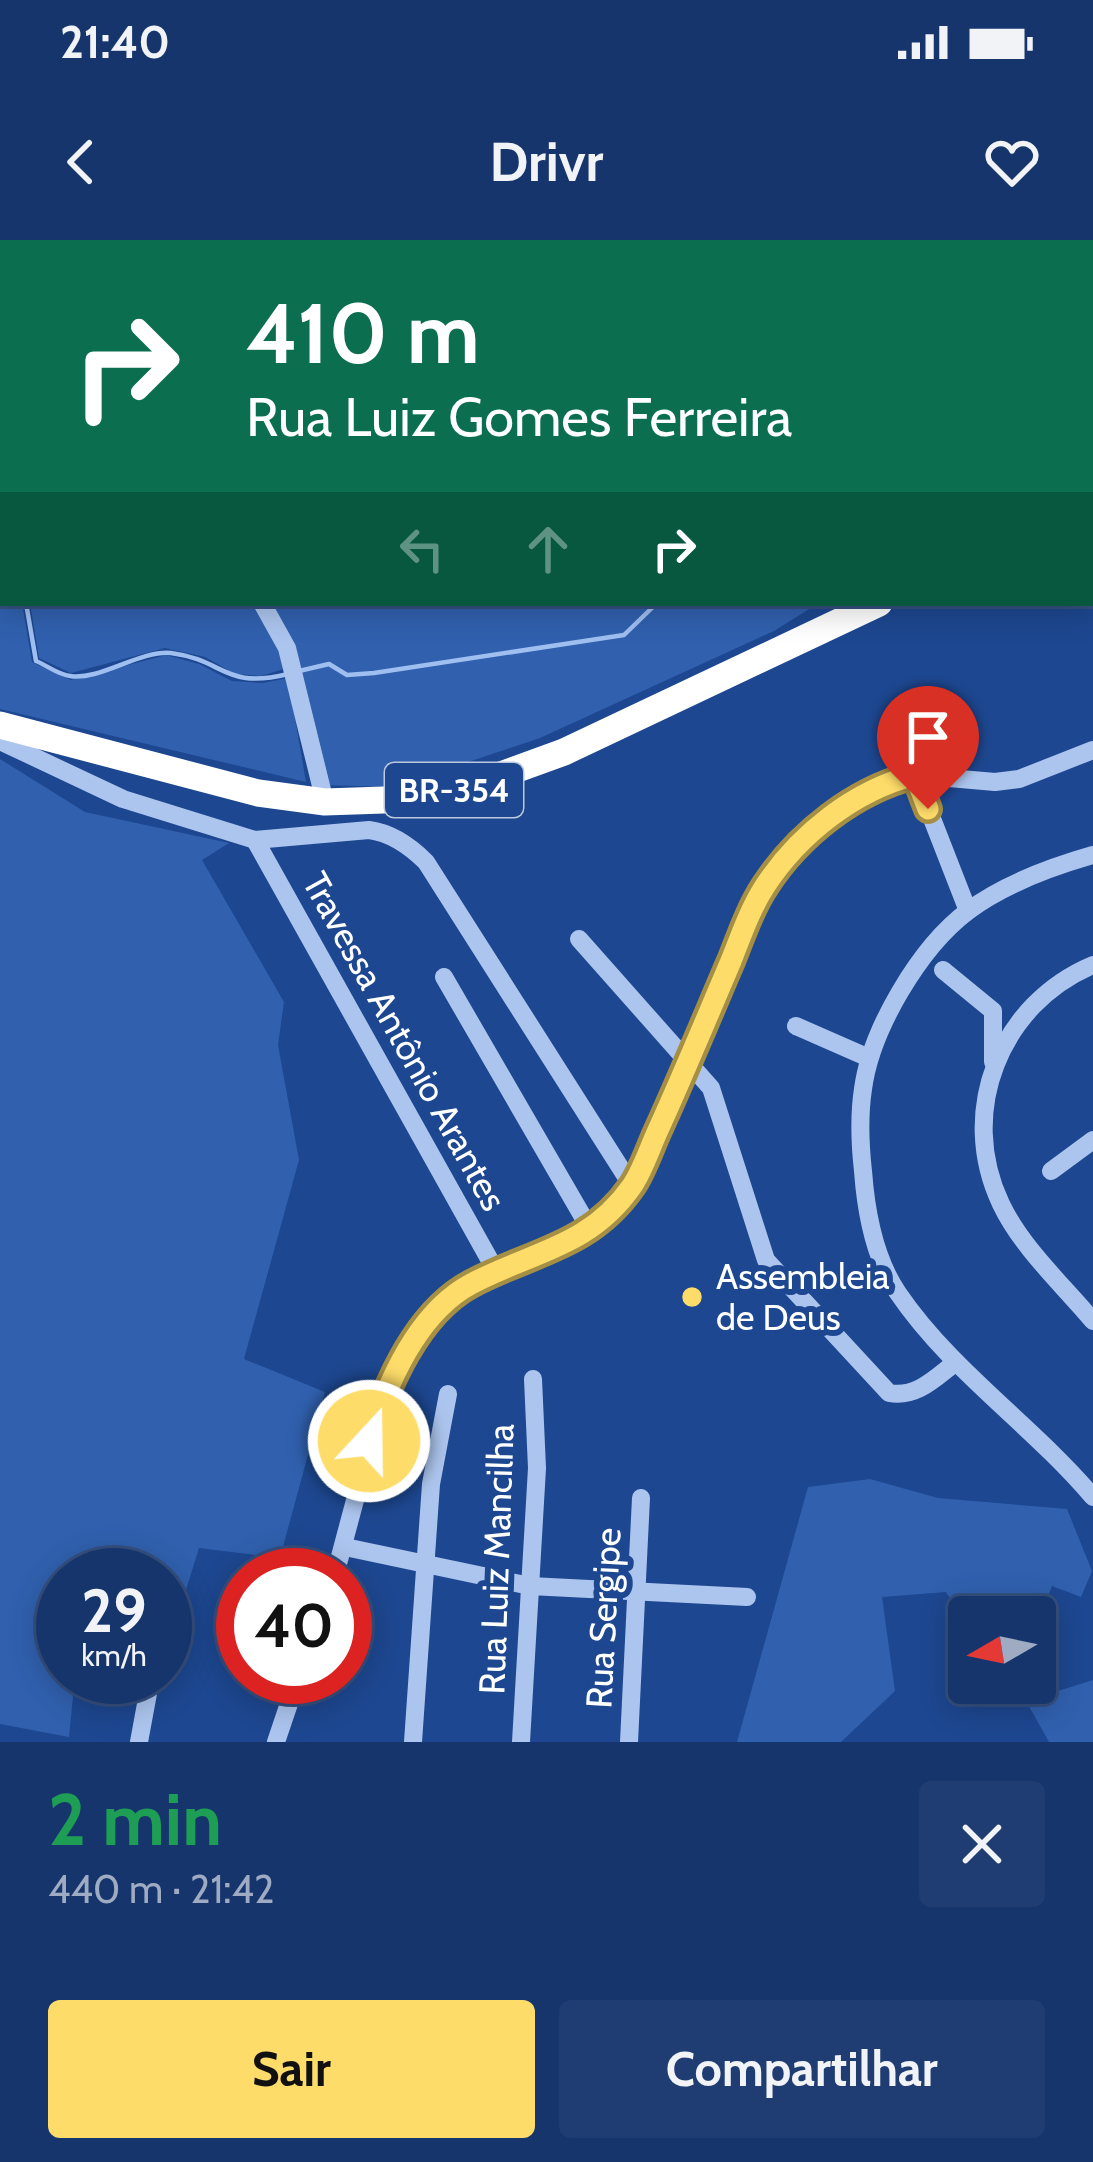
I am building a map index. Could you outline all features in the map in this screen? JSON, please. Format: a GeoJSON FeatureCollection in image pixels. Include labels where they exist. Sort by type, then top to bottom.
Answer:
{"type":"FeatureCollection","features":[{"type":"Feature","properties":{"kind":"highway","name":"BR-354"},"geometry":{"type":"LineString","coordinates":[[0,724],[258,793],[325,802],[413,800],[564,752],[873,606]]}},
{"type":"Feature","properties":{"kind":"street"},"geometry":{"type":"LineString","coordinates":[[264,606],[287,648],[325,802]]}},
{"type":"Feature","properties":{"kind":"street"},"geometry":{"type":"LineString","coordinates":[[0,741],[124,799],[255,840],[369,830],[412,848],[426,862],[632,1186]]}},
{"type":"Feature","properties":{"kind":"street"},"geometry":{"type":"LineString","coordinates":[[747,1598],[530,1586],[345,1546],[381,1403],[401,1364],[443,1304],[469,1284],[548,1253],[590,1229],[632,1186],[690,1063],[752,909],[783,863],[853,798],[883,783],[915,775],[995,782],[1018,779],[1093,750]]}},
{"type":"Feature","properties":{"kind":"street"},"geometry":{"type":"LineString","coordinates":[[915,775],[968,911]]}},
{"type":"Feature","properties":{"kind":"street","name":"Travessa Antônio Arantes"},"geometry":{"type":"LineString","coordinates":[[255,840],[496,1273]]}},
{"type":"Feature","properties":{"kind":"street"},"geometry":{"type":"LineString","coordinates":[[1093,855],[1024,880],[968,911],[931,949],[902,989],[869,1058],[862,1091],[861,1150],[873,1234],[896,1290],[956,1362],[1050,1448],[1093,1497]]}},
{"type":"Feature","properties":{"kind":"street"},"geometry":{"type":"LineString","coordinates":[[579,939],[706,1079],[717,1100],[770,1266],[889,1393],[917,1392],[956,1362]]}},
{"type":"Feature","properties":{"kind":"street"},"geometry":{"type":"LineString","coordinates":[[994,1062],[1030,1006],[1093,965]]}},
{"type":"Feature","properties":{"kind":"street"},"geometry":{"type":"LineString","coordinates":[[943,970],[993,1011],[1030,1006]]}},
{"type":"Feature","properties":{"kind":"street"},"geometry":{"type":"LineString","coordinates":[[444,977],[590,1229]]}},
{"type":"Feature","properties":{"kind":"street"},"geometry":{"type":"LineString","coordinates":[[993,1011],[994,1062],[983,1122],[992,1183],[1009,1219],[1093,1321]]}},
{"type":"Feature","properties":{"kind":"street"},"geometry":{"type":"LineString","coordinates":[[796,1027],[869,1058]]}},
{"type":"Feature","properties":{"kind":"street"},"geometry":{"type":"LineString","coordinates":[[1052,1171],[1093,1140]]}},
{"type":"Feature","properties":{"kind":"street","name":"Rua Luiz Mancilha"},"geometry":{"type":"LineString","coordinates":[[520,1742],[538,1432],[533,1379]]}},
{"type":"Feature","properties":{"kind":"street"},"geometry":{"type":"LineString","coordinates":[[413,1742],[431,1484],[448,1394]]}},
{"type":"Feature","properties":{"kind":"street","name":"Rua Sergipe"},"geometry":{"type":"LineString","coordinates":[[629,1742],[641,1498]]}},
{"type":"Feature","properties":{"kind":"street"},"geometry":{"type":"LineString","coordinates":[[139,1742],[146,1704]]}},
{"type":"Feature","properties":{"kind":"street"},"geometry":{"type":"LineString","coordinates":[[276,1742],[289,1704]]}},
{"type":"Feature","properties":{"kind":"shaded area"},"geometry":{"type":"Polygon","coordinates":[[[0,606],[23,606],[32,662],[71,680],[166,655],[199,664],[232,681],[263,683],[288,678],[306,782],[0,709],[0,606]]]}},
{"type":"Feature","properties":{"kind":"shaded area"},"geometry":{"type":"Polygon","coordinates":[[[30,606],[814,606],[774,631],[540,738],[393,787],[323,785],[300,664],[261,676],[235,674],[205,657],[165,648],[71,673],[39,658],[30,606]]]}},
{"type":"Feature","properties":{"kind":"shaded area"},"geometry":{"type":"Polygon","coordinates":[[[0,759],[85,812],[229,843],[202,860],[284,1002],[278,1045],[299,1160],[244,1359],[325,1392],[283,1548],[199,1548],[192,1571],[192,1548],[36,1548],[36,1704],[72,1704],[69,1737],[0,1724],[0,759]]]}},
{"type":"Feature","properties":{"kind":"shaded area"},"geometry":{"type":"Polygon","coordinates":[[[870,1479],[938,1498],[1067,1509],[1092,1571],[1081,1597],[1052,1586],[1048,1596],[948,1596],[946,1592],[882,1597],[895,1691],[841,1742],[737,1742],[808,1487],[870,1479]]]}},
{"type":"Feature","properties":{"kind":"shaded area"},"geometry":{"type":"Polygon","coordinates":[[[1093,1680],[1093,1742],[1049,1742],[1028,1704],[1056,1704],[1056,1692],[1093,1680]]]}},
{"type":"Feature","properties":{"kind":"waterway"},"geometry":{"type":"LineString","coordinates":[[27,606],[36,661],[66,675],[94,674],[159,653],[203,661],[237,676],[288,674]]}},
{"type":"Feature","properties":{"kind":"waterway"},"geometry":{"type":"LineString","coordinates":[[299,671],[329,664],[347,675],[374,673],[624,635],[654,606]]}},
{"type":"Feature","properties":{"kind":"place","name":"Assembleia de Deus"},"geometry":{"type":"Point","coordinates":[692,1297]}},
{"type":"Feature","properties":{"kind":"route"},"geometry":{"type":"LineString","coordinates":[[369,1441],[401,1364],[443,1304],[469,1284],[548,1253],[590,1229],[632,1186],[690,1063],[752,909],[783,863],[853,798],[883,783],[915,775],[928,809]]}}]}
